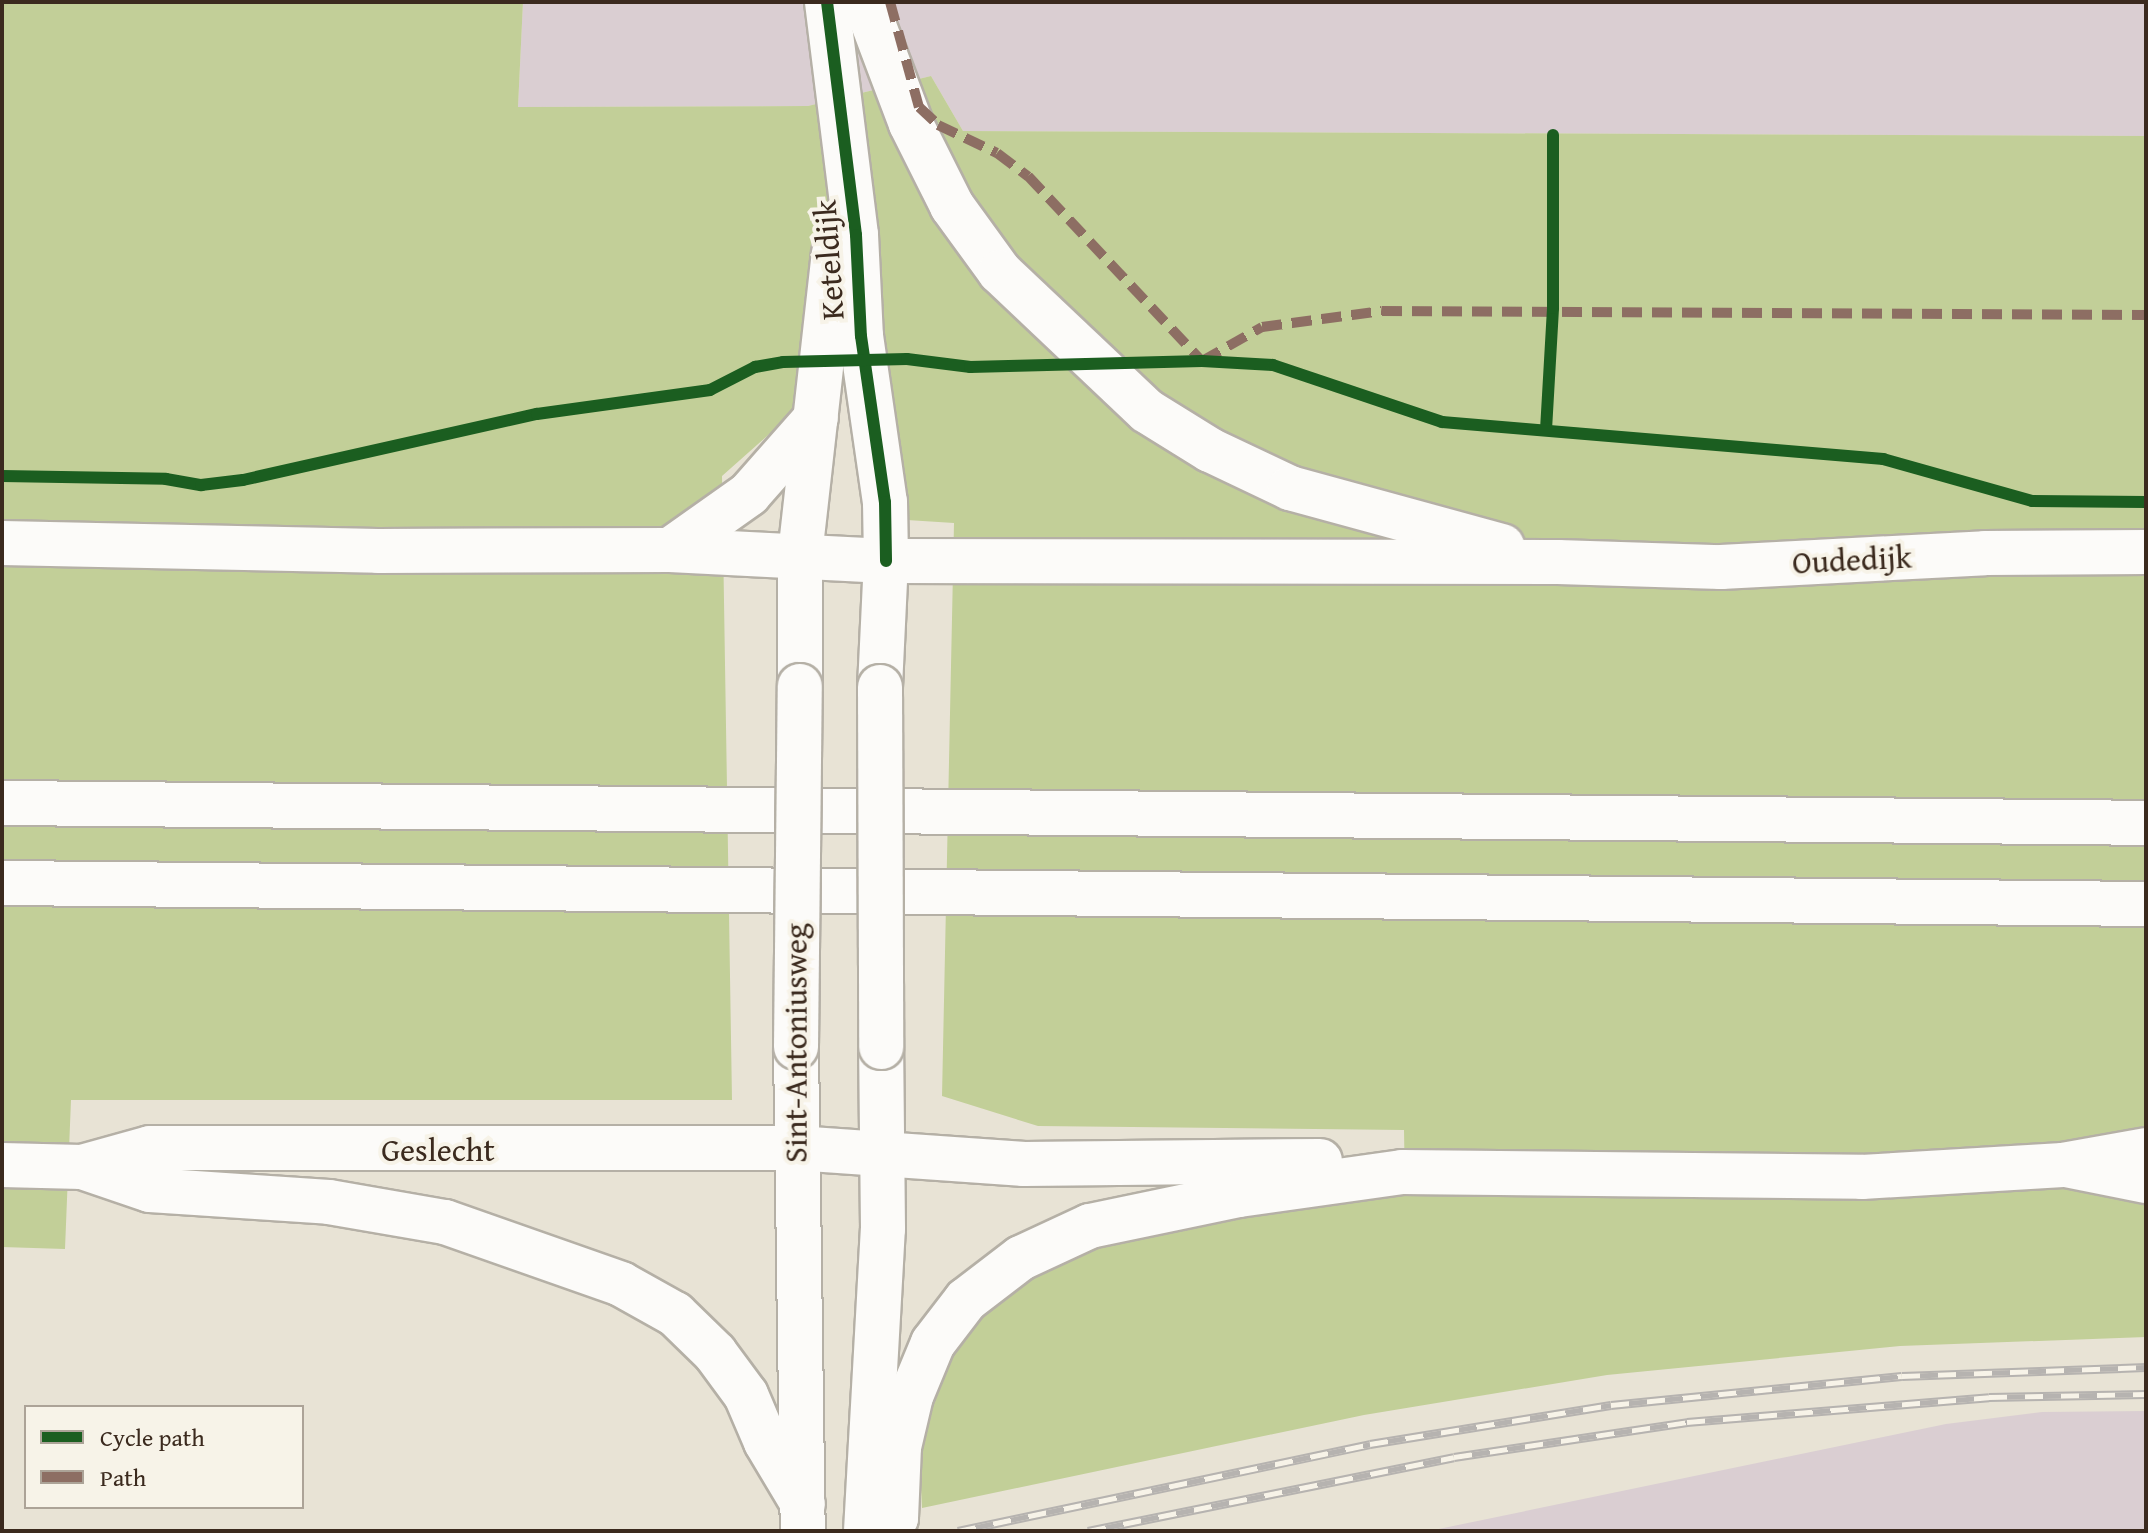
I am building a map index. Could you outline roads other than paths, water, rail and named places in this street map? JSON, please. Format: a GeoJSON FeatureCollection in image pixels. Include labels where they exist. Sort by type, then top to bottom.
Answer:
{"type":"FeatureCollection","features":[{"type":"Feature","properties":{"kind":"main road","name":"Keteldijk"},"geometry":{"type":"LineString","coordinates":[[827,2],[856,235],[861,336],[885,502],[886,561]]}},
{"type":"Feature","properties":{"kind":"main road"},"geometry":{"type":"LineString","coordinates":[[865,2],[911,124],[952,206],[1000,272],[1147,411],[1210,450],[1290,488],[1558,562]]}},
{"type":"Feature","properties":{"kind":"main road","name":"Keteldijk"},"geometry":{"type":"LineString","coordinates":[[800,555],[834,253],[836,79]]}},
{"type":"Feature","properties":{"kind":"main road"},"geometry":{"type":"LineString","coordinates":[[670,550],[749,494],[816,418]]}},
{"type":"Feature","properties":{"kind":"main road"},"geometry":{"type":"LineString","coordinates":[[2,543],[378,551],[670,550],[886,561],[1558,562]]}},
{"type":"Feature","properties":{"kind":"main road","name":"Oudedijk"},"geometry":{"type":"LineString","coordinates":[[1558,562],[1721,567],[1985,553],[2146,552]]}},
{"type":"Feature","properties":{"kind":"main road","name":"Sint-Antoniusweg"},"geometry":{"type":"LineString","coordinates":[[800,555],[796,1148],[803,1518]]}},
{"type":"Feature","properties":{"kind":"main road"},"geometry":{"type":"LineString","coordinates":[[886,561],[880,687],[882,1482],[896,1518],[888,1531]]}},
{"type":"Feature","properties":{"kind":"main road"},"geometry":{"type":"LineString","coordinates":[[2,803],[2146,823]]}},
{"type":"Feature","properties":{"kind":"main road"},"geometry":{"type":"LineString","coordinates":[[2,883],[2146,904]]}},
{"type":"Feature","properties":{"kind":"main road","name":"Geslecht"},"geometry":{"type":"LineString","coordinates":[[82,1167],[150,1148],[796,1148],[883,1151],[1024,1164],[1307,1159],[1402,1172]]}},
{"type":"Feature","properties":{"kind":"main road"},"geometry":{"type":"LineString","coordinates":[[866,1531],[911,1396],[933,1343],[966,1300],[1021,1258],[1090,1226],[1169,1208],[1402,1172],[1862,1177],[2063,1165],[2146,1150]]}},
{"type":"Feature","properties":{"kind":"main road"},"geometry":{"type":"LineString","coordinates":[[2,1165],[82,1167],[150,1190],[329,1202],[445,1222],[621,1284],[675,1314],[715,1353],[746,1395],[803,1518]]}},
{"type":"Feature","properties":{"kind":"main road"},"geometry":{"type":"LineString","coordinates":[[2063,1165],[2146,1181]]}},
{"type":"Feature","properties":{"kind":"railway"},"geometry":{"type":"LineString","coordinates":[[958,1531],[1370,1444],[1611,1405],[1902,1376],[2146,1367]]}},
{"type":"Feature","properties":{"kind":"railway"},"geometry":{"type":"LineString","coordinates":[[1088,1531],[1454,1457],[1687,1422],[1989,1397],[2146,1394]]}}]}
